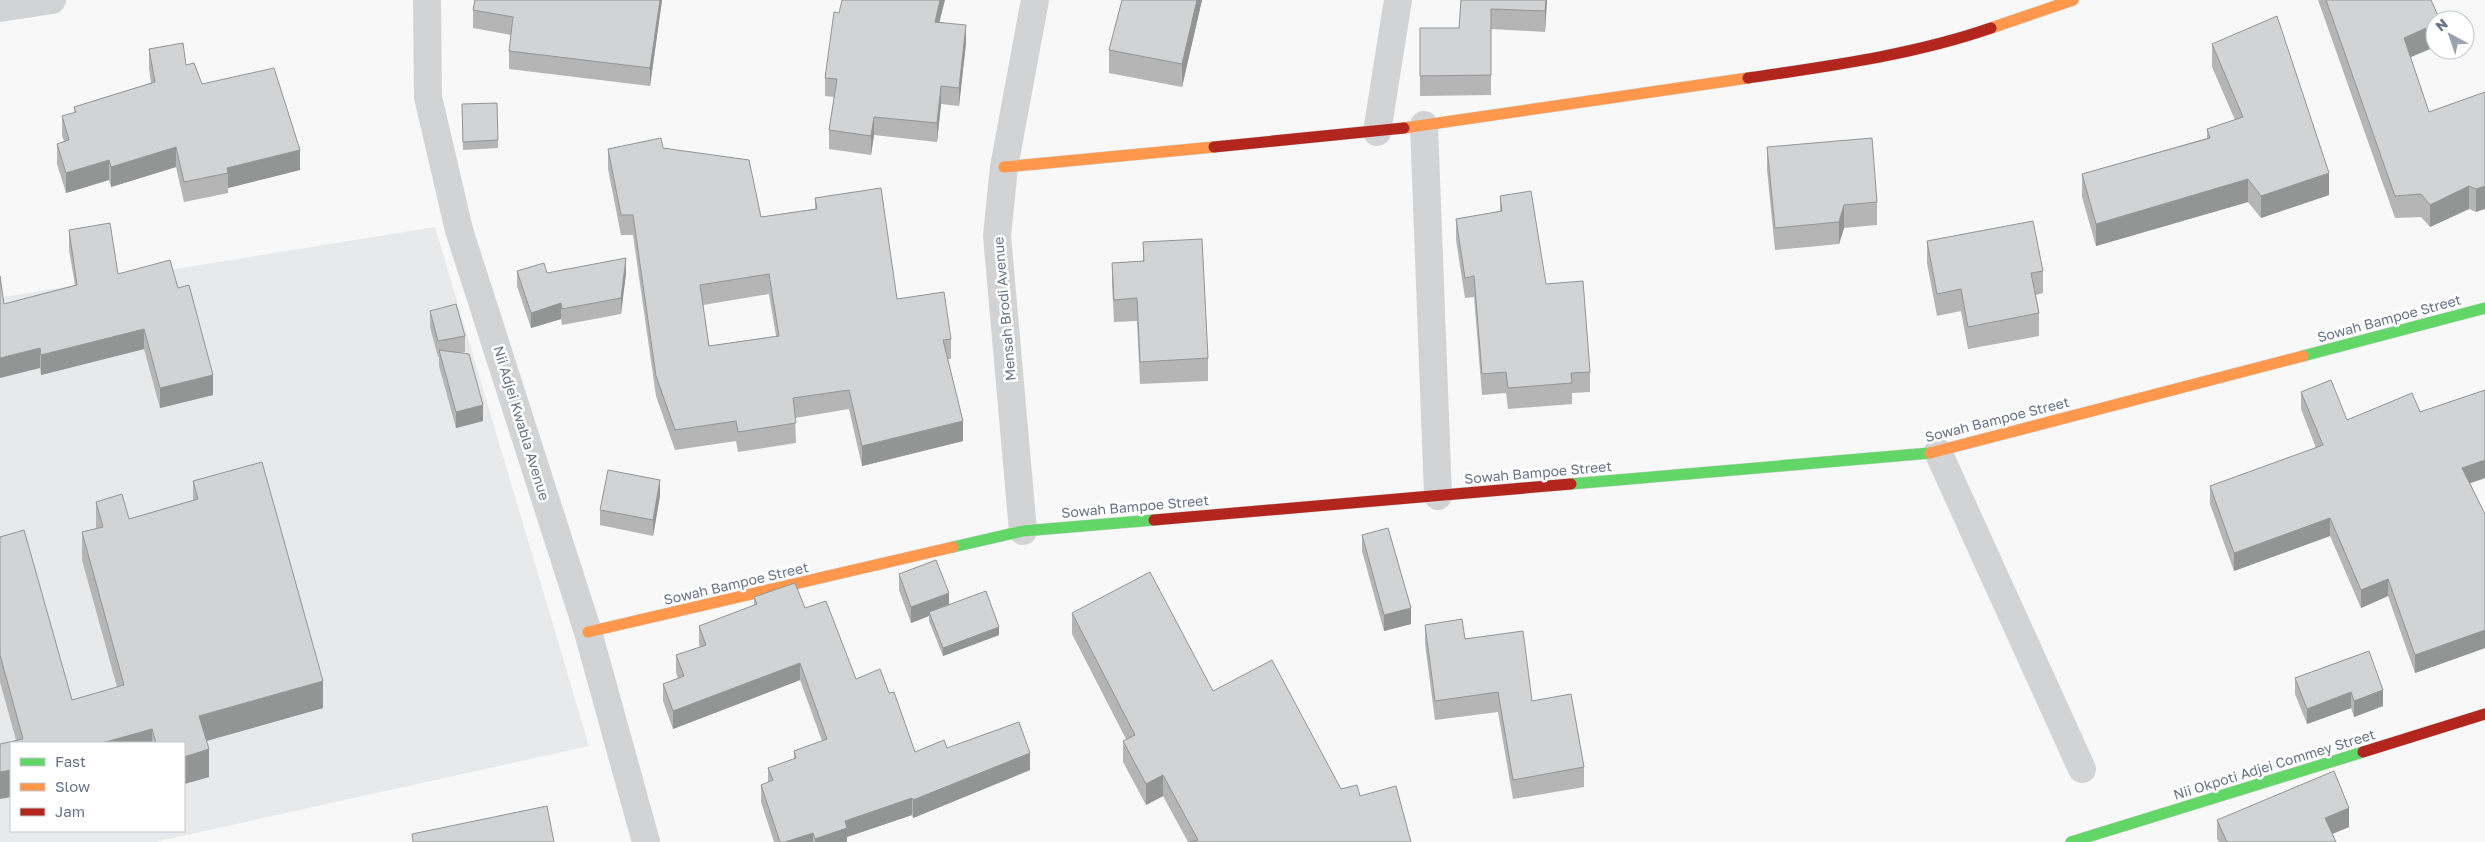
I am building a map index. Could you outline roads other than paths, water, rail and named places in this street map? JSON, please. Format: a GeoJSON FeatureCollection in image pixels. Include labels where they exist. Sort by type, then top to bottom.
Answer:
{"type":"FeatureCollection","features":[{"type":"Feature","properties":{"kind":"street"},"geometry":{"type":"LineString","coordinates":[[0,8],[52,0]]}},
{"type":"Feature","properties":{"kind":"street","name":"Nii Adjei Kwabla Avenue"},"geometry":{"type":"LineString","coordinates":[[427,0],[428,97],[459,230],[588,632],[646,842]]}},
{"type":"Feature","properties":{"kind":"street","name":"Mensah Brodi Avenue"},"geometry":{"type":"LineString","coordinates":[[1023,531],[997,236],[1004,167],[1035,0]]}},
{"type":"Feature","properties":{"kind":"street"},"geometry":{"type":"LineString","coordinates":[[1378,132],[1398,0]]}},
{"type":"Feature","properties":{"kind":"street"},"geometry":{"type":"LineString","coordinates":[[1004,167],[1378,132],[1845,64],[1966,37],[2073,0]]}},
{"type":"Feature","properties":{"kind":"street"},"geometry":{"type":"LineString","coordinates":[[1424,125],[1438,496]]}},
{"type":"Feature","properties":{"kind":"street","name":"Sowah Bampoe Street"},"geometry":{"type":"LineString","coordinates":[[588,632],[1023,531],[1938,452],[2485,308]]}},
{"type":"Feature","properties":{"kind":"street"},"geometry":{"type":"LineString","coordinates":[[1938,452],[2082,769]]}},
{"type":"Feature","properties":{"kind":"street","name":"Nii Okpoti Adjei Commey Street"},"geometry":{"type":"LineString","coordinates":[[2071,842],[2118,836],[2485,714]]}}]}
